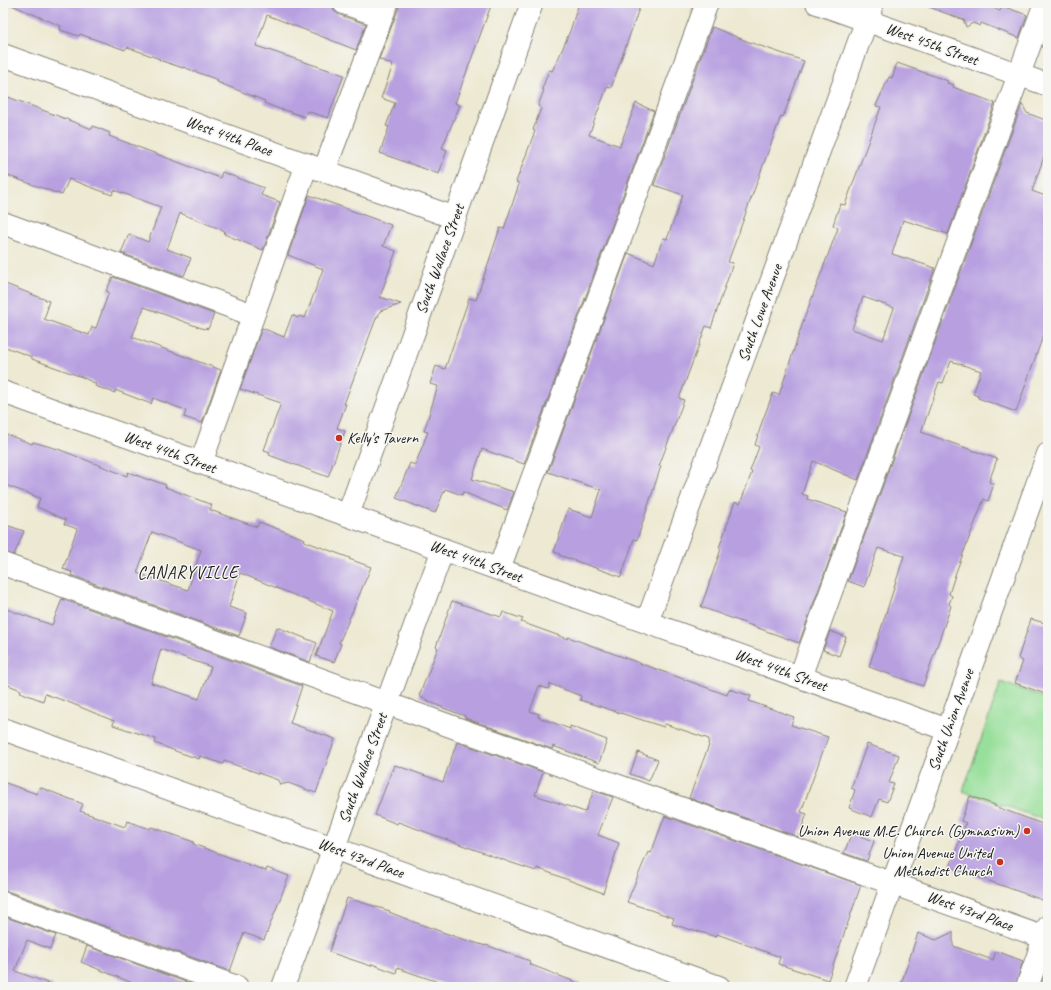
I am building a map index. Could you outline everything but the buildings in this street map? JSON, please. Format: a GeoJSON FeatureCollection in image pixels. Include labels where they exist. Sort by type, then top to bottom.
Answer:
{"type":"FeatureCollection","features":[{"type":"Feature","properties":{"kind":"street"},"geometry":{"type":"LineString","coordinates":[[201,463],[253,315],[384,10],[344,3]]}},
{"type":"Feature","properties":{"kind":"street","name":"South Wallace Street"},"geometry":{"type":"LineString","coordinates":[[348,515],[532,3]]}},
{"type":"Feature","properties":{"kind":"street"},"geometry":{"type":"LineString","coordinates":[[499,569],[707,3]]}},
{"type":"Feature","properties":{"kind":"street","name":"West 45th Street"},"geometry":{"type":"LineString","coordinates":[[817,3],[870,12],[1019,75],[1048,85]]}},
{"type":"Feature","properties":{"kind":"street"},"geometry":{"type":"LineString","coordinates":[[800,677],[1046,3]]}},
{"type":"Feature","properties":{"kind":"street","name":"South Lowe Avenue"},"geometry":{"type":"LineString","coordinates":[[647,622],[870,12]]}},
{"type":"Feature","properties":{"kind":"street","name":"West 44th Place"},"geometry":{"type":"LineString","coordinates":[[3,55],[455,218]]}},
{"type":"Feature","properties":{"kind":"street"},"geometry":{"type":"LineString","coordinates":[[3,223],[253,315]]}},
{"type":"Feature","properties":{"kind":"street","name":"West 44th Street"},"geometry":{"type":"LineString","coordinates":[[3,392],[948,730]]}},
{"type":"Feature","properties":{"kind":"street","name":"South Union Avenue"},"geometry":{"type":"LineString","coordinates":[[855,987],[1048,454]]}},
{"type":"Feature","properties":{"kind":"street","name":"South Wallace Street"},"geometry":{"type":"LineString","coordinates":[[283,987],[443,549]]}},
{"type":"Feature","properties":{"kind":"street","name":"West 43rd Place"},"geometry":{"type":"LineString","coordinates":[[3,564],[892,883],[1047,935]]}},
{"type":"Feature","properties":{"kind":"street","name":"West 43rd Place"},"geometry":{"type":"LineString","coordinates":[[3,730],[719,987]]}},
{"type":"Feature","properties":{"kind":"street"},"geometry":{"type":"LineString","coordinates":[[3,904],[237,987]]}},
{"type":"Feature","properties":{"kind":"street"},"geometry":{"type":"LineString","coordinates":[[1026,987],[1047,935]]}},
{"type":"Feature","properties":{"kind":"green space"},"geometry":{"type":"Polygon","coordinates":[[[1001,682],[1048,699],[1048,821],[963,791],[1001,682]]]}},
{"type":"Feature","properties":{"kind":"place","name":"Kelly's Tavern"},"geometry":{"type":"Point","coordinates":[339,438]}},
{"type":"Feature","properties":{"kind":"place","name":"Union Avenue M.E. Church (Gymnasium)"},"geometry":{"type":"Point","coordinates":[1027,831]}},
{"type":"Feature","properties":{"kind":"place","name":"Union Avenue United Methodist Church"},"geometry":{"type":"Point","coordinates":[1000,862]}},
{"type":"Feature","properties":{"kind":"district","name":"CANARYVILLE"},"geometry":{"type":"Point","coordinates":[188,572]}}]}
